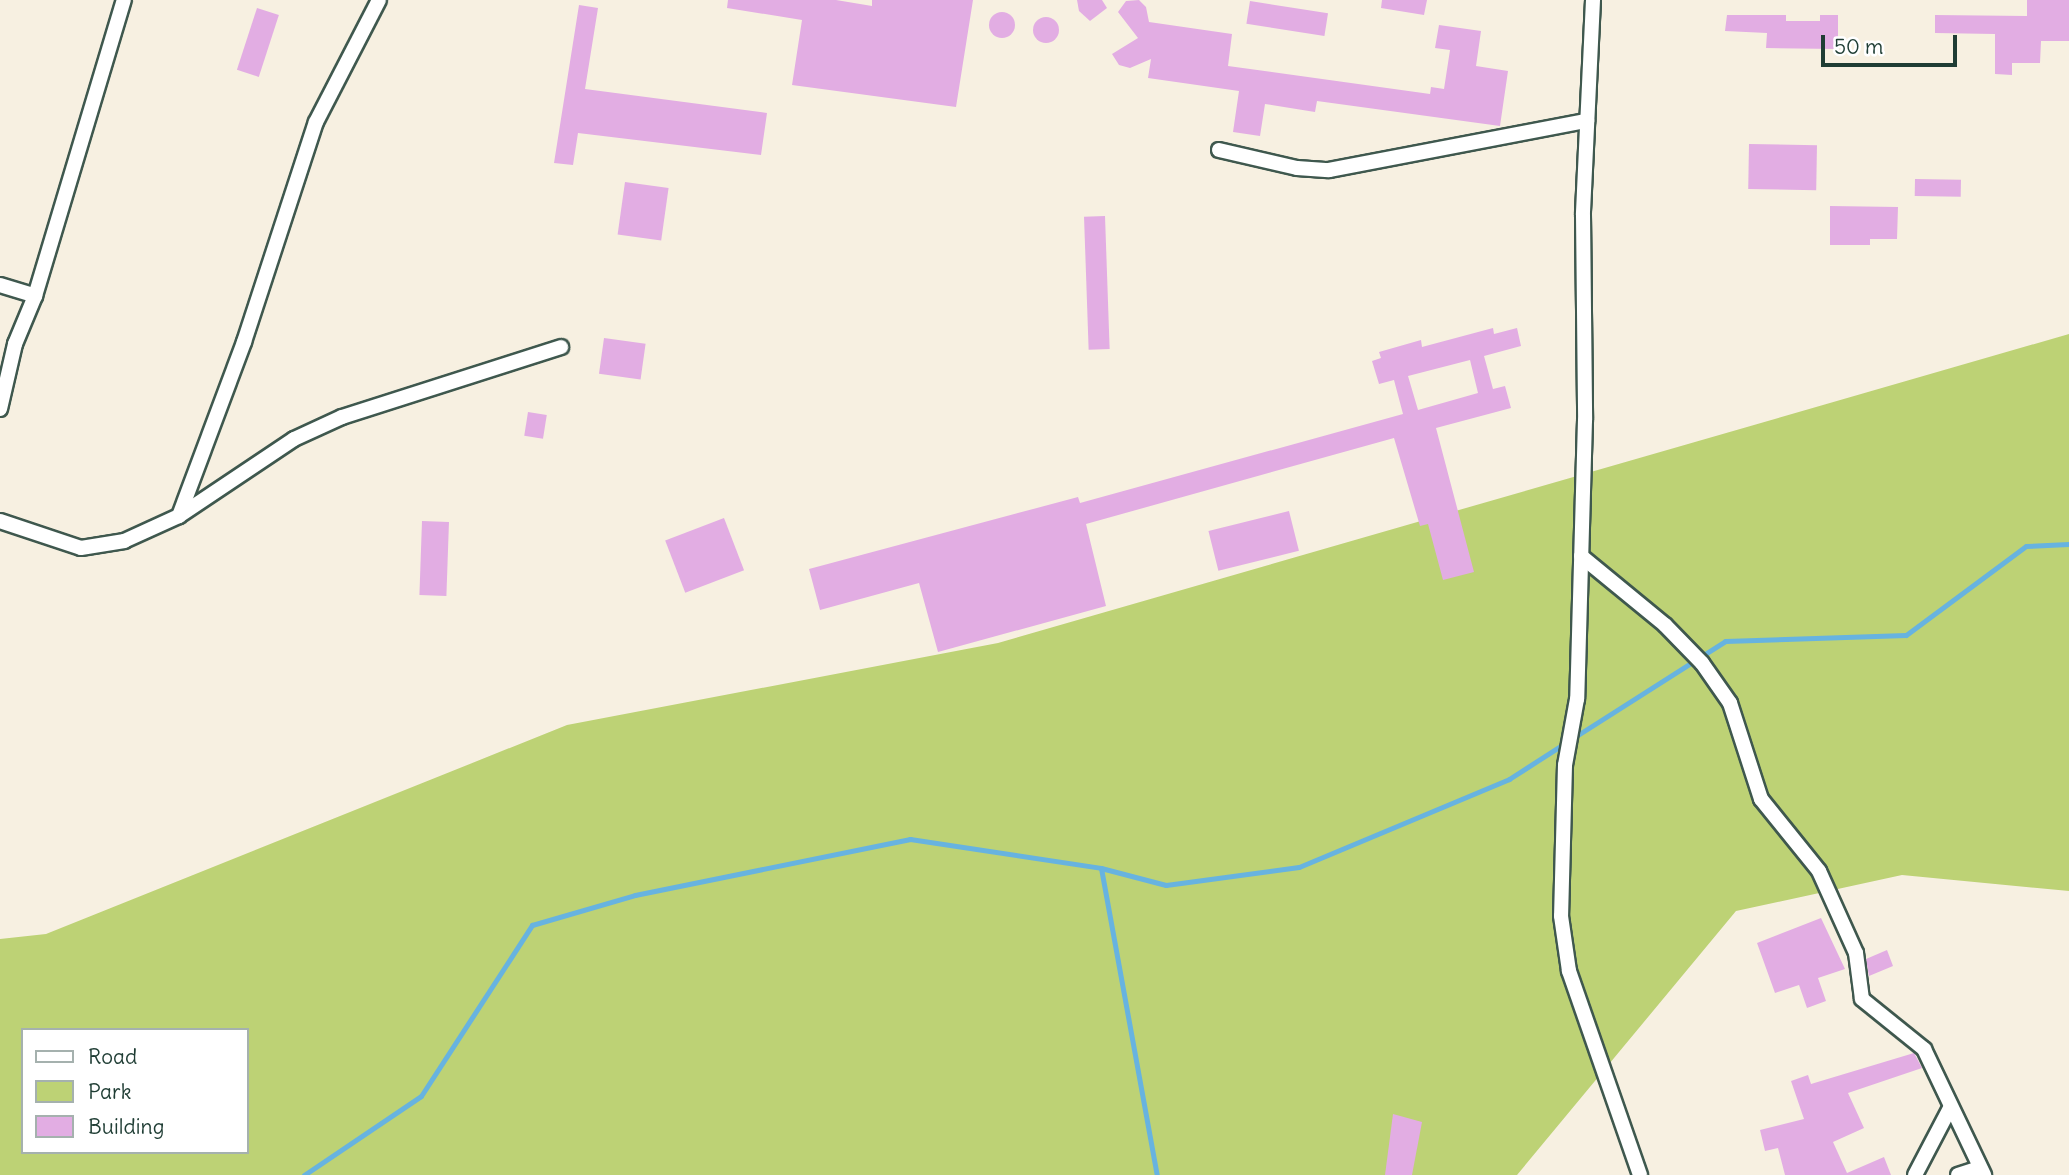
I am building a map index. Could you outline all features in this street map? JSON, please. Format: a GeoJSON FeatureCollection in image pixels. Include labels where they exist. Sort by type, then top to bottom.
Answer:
{"type":"FeatureCollection","features":[{"type":"Feature","properties":{"kind":"street"},"geometry":{"type":"LineString","coordinates":[[0,409],[15,344],[35,296],[124,0]]}},
{"type":"Feature","properties":{"kind":"street"},"geometry":{"type":"LineString","coordinates":[[179,516],[244,342],[316,122],[379,0]]}},
{"type":"Feature","properties":{"kind":"street"},"geometry":{"type":"LineString","coordinates":[[1593,0],[1587,121],[1577,699],[1562,810],[1561,916],[1569,971],[1640,1175]]}},
{"type":"Feature","properties":{"kind":"street"},"geometry":{"type":"LineString","coordinates":[[1219,150],[1297,168],[1329,170],[1587,121]]}},
{"type":"Feature","properties":{"kind":"street"},"geometry":{"type":"LineString","coordinates":[[0,285],[35,296]]}},
{"type":"Feature","properties":{"kind":"street"},"geometry":{"type":"LineString","coordinates":[[0,521],[81,548],[124,541],[179,516],[294,439],[342,417],[561,347]]}},
{"type":"Feature","properties":{"kind":"street"},"geometry":{"type":"LineString","coordinates":[[1581,556],[1665,625],[1702,663],[1730,703],[1761,799],[1819,871],[1856,953],[1862,999],[1924,1049],[1982,1172],[1958,1175]]}},
{"type":"Feature","properties":{"kind":"street"},"geometry":{"type":"LineString","coordinates":[[1915,1175],[1950,1108]]}},
{"type":"Feature","properties":{"kind":"green space"},"geometry":{"type":"Polygon","coordinates":[[[2069,334],[2069,891],[1902,875],[1736,911],[1517,1175],[0,1175],[0,939],[46,934],[567,725],[998,643],[2069,334]]]}},
{"type":"Feature","properties":{"kind":"building"},"geometry":{"type":"Polygon","coordinates":[[[728,0],[836,0],[872,6],[872,0],[973,0],[956,107],[792,85],[802,20],[727,8],[728,0]]]}},
{"type":"Feature","properties":{"kind":"building"},"geometry":{"type":"Polygon","coordinates":[[[1077,0],[1102,0],[1107,8],[1090,21],[1079,11],[1077,0]]]}},
{"type":"Feature","properties":{"kind":"building"},"geometry":{"type":"Polygon","coordinates":[[[1139,0],[1146,7],[1149,22],[1232,34],[1228,66],[1430,94],[1431,87],[1444,89],[1450,50],[1435,48],[1439,25],[1481,31],[1476,66],[1508,71],[1500,126],[1317,101],[1315,112],[1265,104],[1260,136],[1233,132],[1239,91],[1148,78],[1151,59],[1130,68],[1119,65],[1112,54],[1138,38],[1118,12],[1126,1],[1139,0]]]}},
{"type":"Feature","properties":{"kind":"building"},"geometry":{"type":"Polygon","coordinates":[[[1382,0],[1427,0],[1424,15],[1381,8],[1382,0]]]}},
{"type":"Feature","properties":{"kind":"building"},"geometry":{"type":"Polygon","coordinates":[[[2027,0],[2069,0],[2069,41],[2041,41],[2040,63],[2012,63],[2012,75],[1995,74],[1995,34],[1935,33],[1935,15],[2027,16],[2027,0]]]}},
{"type":"Feature","properties":{"kind":"building"},"geometry":{"type":"Polygon","coordinates":[[[1250,1],[1328,13],[1324,36],[1246,24],[1250,1]]]}},
{"type":"Feature","properties":{"kind":"building"},"geometry":{"type":"Polygon","coordinates":[[[579,5],[598,8],[585,89],[767,113],[761,155],[578,133],[573,165],[554,163],[579,5]]]}},
{"type":"Feature","properties":{"kind":"building"},"geometry":{"type":"Polygon","coordinates":[[[257,8],[279,15],[259,77],[237,70],[257,8]]]}},
{"type":"Feature","properties":{"kind":"building"},"geometry":{"type":"Polygon","coordinates":[[[1002,12],[1011,16],[1015,25],[1011,34],[1002,38],[993,34],[989,25],[993,16],[1002,12]]]}},
{"type":"Feature","properties":{"kind":"building"},"geometry":{"type":"Polygon","coordinates":[[[1727,15],[1786,15],[1786,21],[1820,21],[1820,15],[1838,15],[1838,49],[1766,48],[1767,33],[1725,31],[1727,15]]]}},
{"type":"Feature","properties":{"kind":"building"},"geometry":{"type":"Polygon","coordinates":[[[1046,17],[1055,21],[1059,30],[1055,39],[1046,43],[1037,39],[1033,30],[1037,21],[1046,17]]]}},
{"type":"Feature","properties":{"kind":"building"},"geometry":{"type":"Polygon","coordinates":[[[1749,144],[1817,145],[1816,190],[1748,189],[1749,144]]]}},
{"type":"Feature","properties":{"kind":"building"},"geometry":{"type":"Polygon","coordinates":[[[1915,179],[1961,180],[1961,197],[1915,196],[1915,179]]]}},
{"type":"Feature","properties":{"kind":"building"},"geometry":{"type":"Polygon","coordinates":[[[625,182],[669,188],[661,241],[618,234],[625,182]]]}},
{"type":"Feature","properties":{"kind":"building"},"geometry":{"type":"Polygon","coordinates":[[[1830,206],[1898,207],[1897,239],[1870,239],[1870,245],[1830,245],[1830,206]]]}},
{"type":"Feature","properties":{"kind":"building"},"geometry":{"type":"Polygon","coordinates":[[[1105,216],[1110,349],[1089,350],[1084,217],[1105,216]]]}},
{"type":"Feature","properties":{"kind":"building"},"geometry":{"type":"Polygon","coordinates":[[[1493,328],[1494,334],[1517,328],[1521,346],[1484,356],[1493,389],[1505,386],[1511,408],[1436,428],[1474,572],[1443,580],[1428,524],[1420,526],[1394,438],[1086,524],[1106,606],[938,652],[919,583],[820,610],[809,569],[1078,497],[1080,503],[1403,414],[1394,380],[1379,384],[1372,361],[1381,358],[1379,352],[1421,340],[1422,347],[1493,328]],[[1470,360],[1408,376],[1418,410],[1478,393],[1470,360]]]}},
{"type":"Feature","properties":{"kind":"building"},"geometry":{"type":"Polygon","coordinates":[[[604,338],[646,344],[641,379],[599,374],[604,338]]]}},
{"type":"Feature","properties":{"kind":"building"},"geometry":{"type":"Polygon","coordinates":[[[528,412],[547,415],[543,439],[524,436],[528,412]]]}},
{"type":"Feature","properties":{"kind":"building"},"geometry":{"type":"Polygon","coordinates":[[[1289,511],[1299,551],[1218,571],[1208,531],[1289,511]]]}},
{"type":"Feature","properties":{"kind":"building"},"geometry":{"type":"Polygon","coordinates":[[[724,518],[744,570],[685,593],[665,541],[724,518]]]}},
{"type":"Feature","properties":{"kind":"building"},"geometry":{"type":"Polygon","coordinates":[[[422,521],[449,522],[446,596],[419,595],[422,521]]]}},
{"type":"Feature","properties":{"kind":"building"},"geometry":{"type":"Polygon","coordinates":[[[1821,918],[1845,969],[1818,978],[1826,1001],[1807,1008],[1799,985],[1775,993],[1757,943],[1821,918]]]}},
{"type":"Feature","properties":{"kind":"building"},"geometry":{"type":"Polygon","coordinates":[[[1887,950],[1893,966],[1869,976],[1866,959],[1887,950]]]}},
{"type":"Feature","properties":{"kind":"building"},"geometry":{"type":"Polygon","coordinates":[[[1914,1053],[1922,1068],[1848,1093],[1864,1128],[1833,1142],[1847,1173],[1884,1157],[1891,1175],[1785,1175],[1778,1148],[1765,1151],[1760,1130],[1804,1119],[1791,1081],[1808,1075],[1811,1084],[1914,1053]]]}},
{"type":"Feature","properties":{"kind":"building"},"geometry":{"type":"Polygon","coordinates":[[[1393,1114],[1422,1122],[1412,1175],[1385,1175],[1393,1114]]]}},
{"type":"Feature","properties":{"kind":"waterway"},"geometry":{"type":"LineString","coordinates":[[1573,738],[1725,641],[1906,635],[2026,546],[2069,544]]}},
{"type":"Feature","properties":{"kind":"waterway"},"geometry":{"type":"LineString","coordinates":[[304,1175],[421,1096],[532,925],[635,895],[910,839],[1101,868],[1166,885],[1299,867],[1509,779],[1565,743]]}},
{"type":"Feature","properties":{"kind":"waterway"},"geometry":{"type":"LineString","coordinates":[[1101,868],[1157,1175]]}}]}
